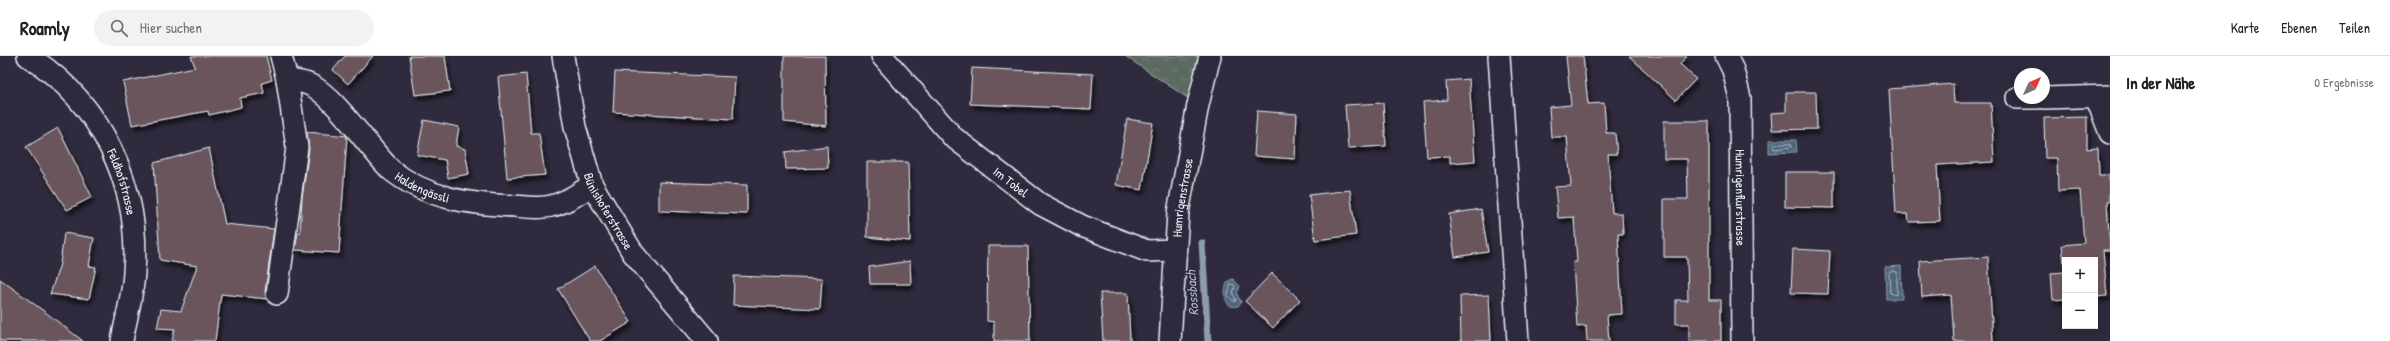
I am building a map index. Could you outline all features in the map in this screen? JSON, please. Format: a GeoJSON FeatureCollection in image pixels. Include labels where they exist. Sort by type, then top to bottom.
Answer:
{"type":"FeatureCollection","features":[{"type":"Feature","properties":{"kind":"street","name":"Feldhofstrasse"},"geometry":{"type":"LineString","coordinates":[[28,56],[45,67],[67,86],[87,109],[100,126],[121,174],[130,204],[135,247],[134,273],[122,341]]}},
{"type":"Feature","properties":{"kind":"street"},"geometry":{"type":"LineString","coordinates":[[277,294],[297,147],[287,79],[281,56]]}},
{"type":"Feature","properties":{"kind":"street","name":"Bünishoferstrasse"},"geometry":{"type":"LineString","coordinates":[[563,56],[575,127],[592,185],[633,253],[707,341]]}},
{"type":"Feature","properties":{"kind":"street","name":"Im Tobel"},"geometry":{"type":"LineString","coordinates":[[882,56],[953,137],[1040,204],[1082,226],[1147,251],[1175,250]]}},
{"type":"Feature","properties":{"kind":"street","name":"Humrigenstrasse"},"geometry":{"type":"LineString","coordinates":[[1170,341],[1179,205],[1198,105],[1210,56]]}},
{"type":"Feature","properties":{"kind":"street"},"geometry":{"type":"LineString","coordinates":[[1499,56],[1518,341]]}},
{"type":"Feature","properties":{"kind":"street","name":"Humrigenflurstrasse"},"geometry":{"type":"LineString","coordinates":[[1726,56],[1733,70],[1740,98],[1742,341]]}},
{"type":"Feature","properties":{"kind":"street","name":"Haldengässli"},"geometry":{"type":"LineString","coordinates":[[287,79],[309,84],[319,91],[340,111],[391,170],[427,192],[476,204],[540,207],[551,206],[565,201],[592,185]]}},
{"type":"Feature","properties":{"kind":"street"},"geometry":{"type":"LineString","coordinates":[[2050,98],[2103,96],[2110,133]]}},
{"type":"Feature","properties":{"kind":"green space"},"geometry":{"type":"Polygon","coordinates":[[[1125,56],[1210,56],[1198,105],[1125,56]]]}},
{"type":"Feature","properties":{"kind":"water"},"geometry":{"type":"Polygon","coordinates":[[[1769,140],[1796,140],[1797,152],[1769,153],[1769,140]]]}},
{"type":"Feature","properties":{"kind":"water"},"geometry":{"type":"Polygon","coordinates":[[[1901,266],[1902,299],[1886,299],[1885,267],[1901,266]]]}},
{"type":"Feature","properties":{"kind":"water"},"geometry":{"type":"Polygon","coordinates":[[[1233,279],[1240,286],[1237,294],[1241,302],[1238,306],[1229,305],[1225,294],[1228,281],[1233,279]]]}},
{"type":"Feature","properties":{"kind":"building"},"geometry":{"type":"Polygon","coordinates":[[[191,56],[266,56],[272,80],[262,83],[264,93],[240,98],[241,107],[209,115],[208,111],[132,125],[123,82],[195,67],[191,56]]]}},
{"type":"Feature","properties":{"kind":"building"},"geometry":{"type":"Polygon","coordinates":[[[345,56],[373,56],[348,84],[333,70],[345,56]]]}},
{"type":"Feature","properties":{"kind":"building"},"geometry":{"type":"Polygon","coordinates":[[[409,56],[445,56],[450,91],[415,95],[409,56]]]}},
{"type":"Feature","properties":{"kind":"building"},"geometry":{"type":"Polygon","coordinates":[[[784,56],[825,56],[826,126],[784,122],[784,56]]]}},
{"type":"Feature","properties":{"kind":"building"},"geometry":{"type":"Polygon","coordinates":[[[1566,56],[1583,56],[1588,104],[1604,103],[1606,133],[1615,133],[1617,154],[1608,154],[1612,213],[1622,213],[1623,234],[1618,234],[1622,314],[1607,315],[1609,341],[1587,341],[1586,326],[1577,327],[1573,262],[1577,262],[1574,217],[1558,218],[1555,187],[1571,186],[1567,137],[1551,137],[1549,107],[1571,105],[1566,56]]]}},
{"type":"Feature","properties":{"kind":"building"},"geometry":{"type":"Polygon","coordinates":[[[1629,56],[1687,56],[1680,64],[1696,79],[1676,100],[1629,56]]]}},
{"type":"Feature","properties":{"kind":"building"},"geometry":{"type":"Polygon","coordinates":[[[972,68],[1093,74],[1091,109],[970,104],[972,68]]]}},
{"type":"Feature","properties":{"kind":"building"},"geometry":{"type":"Polygon","coordinates":[[[615,72],[735,77],[733,119],[613,112],[615,72]]]}},
{"type":"Feature","properties":{"kind":"building"},"geometry":{"type":"Polygon","coordinates":[[[526,74],[531,133],[539,133],[545,175],[507,178],[498,77],[526,74]]]}},
{"type":"Feature","properties":{"kind":"building"},"geometry":{"type":"Polygon","coordinates":[[[1469,79],[1475,161],[1450,163],[1450,156],[1427,157],[1423,102],[1447,100],[1446,81],[1469,79]]]}},
{"type":"Feature","properties":{"kind":"building"},"geometry":{"type":"Polygon","coordinates":[[[1953,84],[1954,103],[1991,103],[1994,162],[1937,165],[1940,221],[1909,222],[1908,214],[1896,214],[1889,89],[1953,84]]]}},
{"type":"Feature","properties":{"kind":"building"},"geometry":{"type":"Polygon","coordinates":[[[1786,92],[1816,92],[1817,129],[1772,130],[1771,113],[1786,112],[1786,92]]]}},
{"type":"Feature","properties":{"kind":"building"},"geometry":{"type":"Polygon","coordinates":[[[1383,103],[1386,146],[1348,148],[1345,105],[1383,103]]]}},
{"type":"Feature","properties":{"kind":"building"},"geometry":{"type":"Polygon","coordinates":[[[1257,111],[1297,114],[1295,159],[1254,156],[1257,111]]]}},
{"type":"Feature","properties":{"kind":"building"},"geometry":{"type":"Polygon","coordinates":[[[2087,117],[2087,149],[2098,148],[2099,175],[2109,175],[2109,202],[2107,202],[2110,250],[2103,250],[2107,296],[2098,297],[2098,257],[2063,257],[2062,245],[2084,243],[2080,190],[2058,191],[2057,158],[2045,158],[2044,118],[2087,117]]]}},
{"type":"Feature","properties":{"kind":"building"},"geometry":{"type":"Polygon","coordinates":[[[1127,119],[1153,123],[1142,190],[1116,185],[1127,119]]]}},
{"type":"Feature","properties":{"kind":"building"},"geometry":{"type":"Polygon","coordinates":[[[424,120],[459,127],[456,146],[465,149],[469,174],[448,178],[445,160],[417,155],[424,120]]]}},
{"type":"Feature","properties":{"kind":"building"},"geometry":{"type":"Polygon","coordinates":[[[1664,121],[1709,121],[1709,300],[1721,300],[1721,341],[1689,341],[1689,324],[1676,324],[1676,300],[1688,300],[1687,257],[1664,257],[1664,199],[1688,199],[1687,159],[1664,159],[1664,121]]]}},
{"type":"Feature","properties":{"kind":"building"},"geometry":{"type":"Polygon","coordinates":[[[58,128],[92,197],[67,210],[26,147],[58,128]]]}},
{"type":"Feature","properties":{"kind":"building"},"geometry":{"type":"Polygon","coordinates":[[[307,132],[347,136],[339,253],[295,250],[298,232],[300,233],[302,198],[309,149],[307,132]]]}},
{"type":"Feature","properties":{"kind":"building"},"geometry":{"type":"Polygon","coordinates":[[[827,146],[828,168],[786,169],[785,152],[827,146]]]}},
{"type":"Feature","properties":{"kind":"building"},"geometry":{"type":"Polygon","coordinates":[[[209,148],[225,224],[274,229],[265,292],[267,299],[221,294],[215,341],[172,341],[175,329],[157,328],[161,309],[181,311],[197,266],[160,260],[154,163],[209,148]]]}},
{"type":"Feature","properties":{"kind":"building"},"geometry":{"type":"Polygon","coordinates":[[[867,162],[908,162],[910,241],[867,237],[867,162]]]}},
{"type":"Feature","properties":{"kind":"building"},"geometry":{"type":"Polygon","coordinates":[[[1785,172],[1834,172],[1834,208],[1785,207],[1785,172]]]}},
{"type":"Feature","properties":{"kind":"building"},"geometry":{"type":"Polygon","coordinates":[[[659,182],[747,185],[747,214],[659,211],[659,182]]]}},
{"type":"Feature","properties":{"kind":"building"},"geometry":{"type":"Polygon","coordinates":[[[1350,190],[1356,235],[1315,240],[1309,195],[1350,190]]]}},
{"type":"Feature","properties":{"kind":"building"},"geometry":{"type":"Polygon","coordinates":[[[1481,209],[1488,252],[1455,257],[1449,214],[1481,209]]]}},
{"type":"Feature","properties":{"kind":"building"},"geometry":{"type":"Polygon","coordinates":[[[64,233],[94,238],[89,266],[96,267],[89,299],[50,294],[60,264],[64,233]]]}},
{"type":"Feature","properties":{"kind":"building"},"geometry":{"type":"Polygon","coordinates":[[[988,246],[1028,246],[1030,341],[994,341],[994,322],[987,321],[988,246]]]}},
{"type":"Feature","properties":{"kind":"building"},"geometry":{"type":"Polygon","coordinates":[[[1793,249],[1830,251],[1828,294],[1791,293],[1793,249]]]}},
{"type":"Feature","properties":{"kind":"building"},"geometry":{"type":"Polygon","coordinates":[[[1988,257],[1993,341],[1954,341],[1951,295],[1922,297],[1920,261],[1988,257]]]}},
{"type":"Feature","properties":{"kind":"building"},"geometry":{"type":"Polygon","coordinates":[[[910,261],[911,284],[870,284],[869,267],[910,261]]]}},
{"type":"Feature","properties":{"kind":"building"},"geometry":{"type":"Polygon","coordinates":[[[595,266],[631,322],[600,341],[590,341],[558,289],[595,266]]]}},
{"type":"Feature","properties":{"kind":"building"},"geometry":{"type":"Polygon","coordinates":[[[2062,272],[2062,299],[2053,300],[2051,273],[2062,272]]]}},
{"type":"Feature","properties":{"kind":"building"},"geometry":{"type":"Polygon","coordinates":[[[1272,273],[1300,300],[1273,328],[1245,301],[1272,273]]]}},
{"type":"Feature","properties":{"kind":"building"},"geometry":{"type":"Polygon","coordinates":[[[734,276],[822,279],[820,309],[733,305],[734,276]]]}},
{"type":"Feature","properties":{"kind":"building"},"geometry":{"type":"Polygon","coordinates":[[[0,279],[45,312],[83,341],[0,341],[0,279]]]}},
{"type":"Feature","properties":{"kind":"building"},"geometry":{"type":"Polygon","coordinates":[[[1100,293],[1128,293],[1130,341],[1103,341],[1100,293]]]}},
{"type":"Feature","properties":{"kind":"building"},"geometry":{"type":"Polygon","coordinates":[[[1489,295],[1491,341],[1461,341],[1460,296],[1489,295]]]}},
{"type":"Feature","properties":{"kind":"waterway","name":"Rossbach"},"geometry":{"type":"LineString","coordinates":[[1202,243],[1208,341]]}}]}
